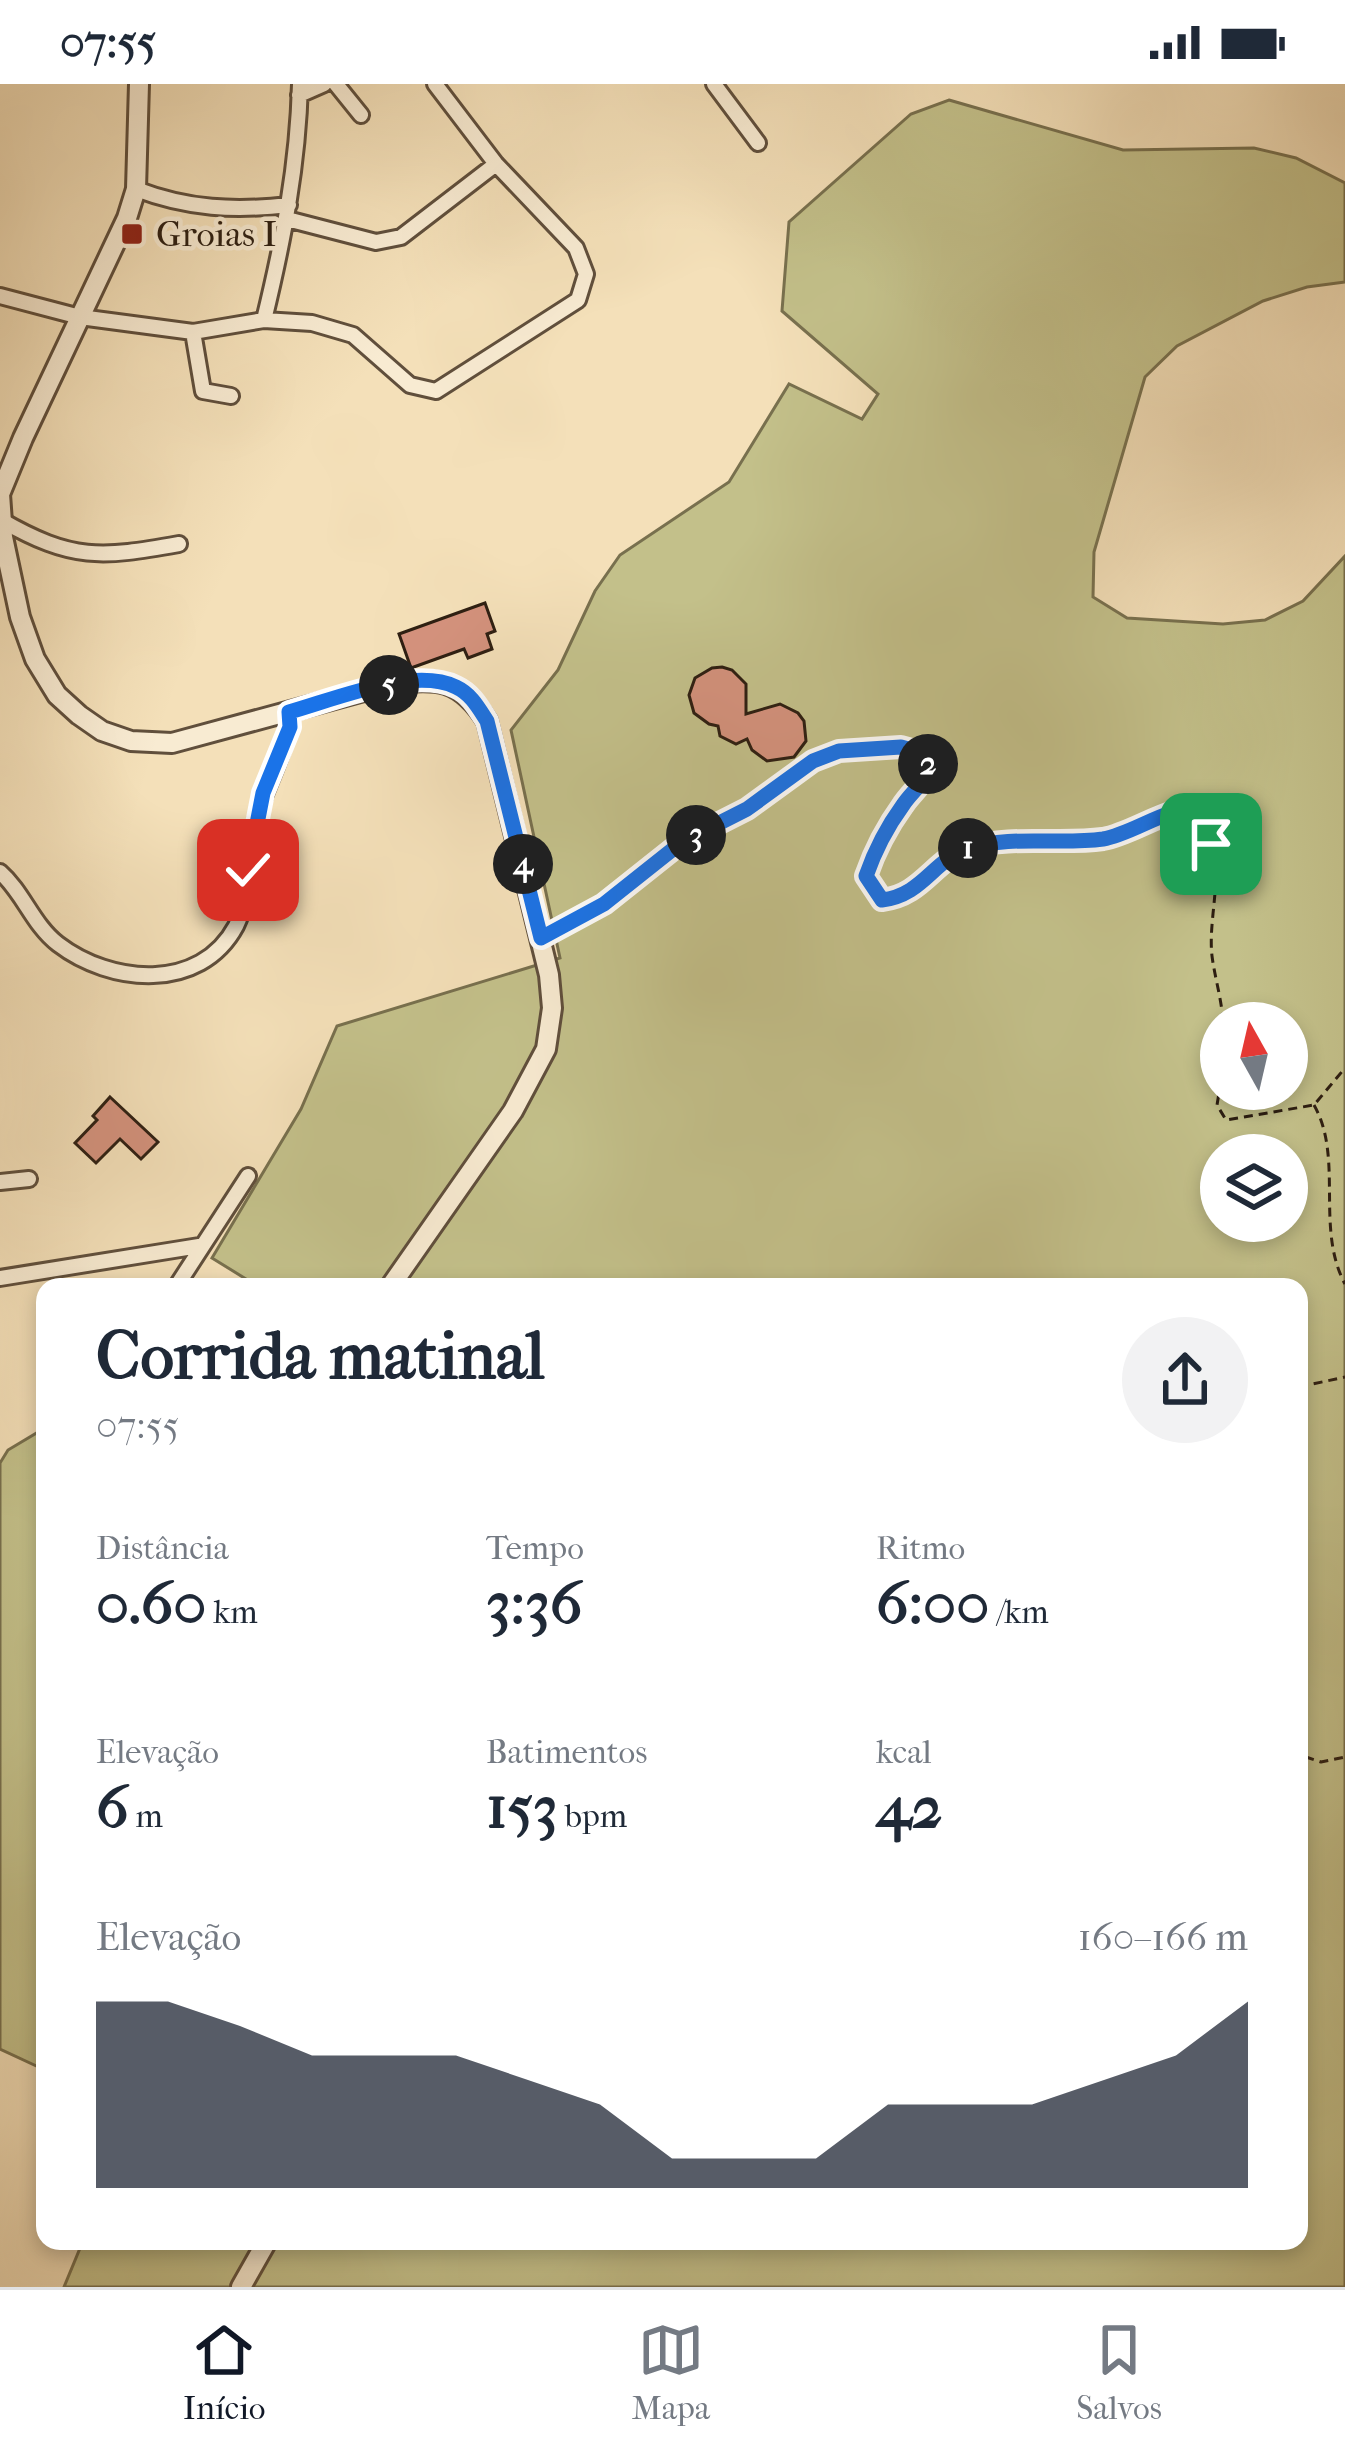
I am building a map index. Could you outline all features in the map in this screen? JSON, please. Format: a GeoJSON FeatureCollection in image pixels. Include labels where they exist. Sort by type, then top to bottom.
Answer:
{"type":"FeatureCollection","features":[{"type":"Feature","properties":{"kind":"street"},"geometry":{"type":"LineString","coordinates":[[140,84],[136,189],[127,218],[0,494],[20,617],[35,659],[57,695],[102,731],[131,741],[172,743],[424,679],[454,686],[473,699],[487,721],[541,938],[552,1008],[546,1049],[513,1111],[396,1278]]}},
{"type":"Feature","properties":{"kind":"street"},"geometry":{"type":"LineString","coordinates":[[264,320],[288,212],[299,90],[324,84]]}},
{"type":"Feature","properties":{"kind":"street"},"geometry":{"type":"LineString","coordinates":[[336,84],[362,115]]}},
{"type":"Feature","properties":{"kind":"street"},"geometry":{"type":"LineString","coordinates":[[0,296],[80,317],[193,332],[264,320],[312,323],[353,335],[410,385],[436,391],[578,300],[586,274],[576,248],[496,164],[435,84]]}},
{"type":"Feature","properties":{"kind":"street"},"geometry":{"type":"LineString","coordinates":[[714,84],[758,143]]}},
{"type":"Feature","properties":{"kind":"street"},"geometry":{"type":"LineString","coordinates":[[136,189],[228,211],[288,212],[376,242],[401,237],[496,164]]}},
{"type":"Feature","properties":{"kind":"street"},"geometry":{"type":"LineString","coordinates":[[193,332],[202,391],[231,396]]}},
{"type":"Feature","properties":{"kind":"street"},"geometry":{"type":"LineString","coordinates":[[1,520],[51,545],[82,553],[111,556],[179,544]]}},
{"type":"Feature","properties":{"kind":"street"},"geometry":{"type":"LineString","coordinates":[[0,872],[54,941],[104,969],[136,976],[178,974],[205,961],[239,920],[258,813],[290,727],[289,712]]}},
{"type":"Feature","properties":{"kind":"street"},"geometry":{"type":"LineString","coordinates":[[541,938],[604,904],[682,842],[747,809],[813,761]]}},
{"type":"Feature","properties":{"kind":"street"},"geometry":{"type":"LineString","coordinates":[[181,1278],[248,1176]]}},
{"type":"Feature","properties":{"kind":"street"},"geometry":{"type":"LineString","coordinates":[[0,1182],[29,1179]]}},
{"type":"Feature","properties":{"kind":"street"},"geometry":{"type":"LineString","coordinates":[[0,1278],[199,1246]]}},
{"type":"Feature","properties":{"kind":"street"},"geometry":{"type":"LineString","coordinates":[[242,2287],[262,2250]]}},
{"type":"Feature","properties":{"kind":"path"},"geometry":{"type":"LineString","coordinates":[[813,761],[839,751],[901,747],[919,752],[929,765],[926,781],[908,797],[866,876],[882,900],[916,889],[952,855],[974,846],[1106,838],[1174,812],[1192,818],[1211,844],[1218,867],[1212,954],[1219,1002]]}},
{"type":"Feature","properties":{"kind":"path"},"geometry":{"type":"LineString","coordinates":[[1308,1106],[1345,1068]]}},
{"type":"Feature","properties":{"kind":"path"},"geometry":{"type":"LineString","coordinates":[[1314,1105],[1327,1151],[1331,1245],[1345,1284]]}},
{"type":"Feature","properties":{"kind":"path"},"geometry":{"type":"LineString","coordinates":[[1219,1110],[1226,1120],[1285,1110]]}},
{"type":"Feature","properties":{"kind":"path"},"geometry":{"type":"LineString","coordinates":[[1308,1386],[1345,1376]]}},
{"type":"Feature","properties":{"kind":"path"},"geometry":{"type":"LineString","coordinates":[[1308,1758],[1322,1762],[1345,1757]]}},
{"type":"Feature","properties":{"kind":"shaded area"},"geometry":{"type":"Polygon","coordinates":[[[949,100],[1123,150],[1254,148],[1296,158],[1345,183],[1345,282],[1307,287],[1263,301],[1177,346],[1145,377],[1094,552],[1093,597],[1127,618],[1223,624],[1265,620],[1303,601],[1345,556],[1345,2287],[64,2287],[79,2250],[1308,2250],[1308,1278],[244,1278],[212,1258],[301,1109],[337,1026],[560,958],[511,730],[558,670],[595,591],[620,555],[729,482],[789,384],[862,419],[878,394],[782,311],[789,222],[911,114],[949,100]]]}},
{"type":"Feature","properties":{"kind":"shaded area"},"geometry":{"type":"Polygon","coordinates":[[[36,1433],[36,2066],[0,2049],[0,1463],[8,1450],[36,1433]]]}},
{"type":"Feature","properties":{"kind":"building"},"geometry":{"type":"Polygon","coordinates":[[[485,603],[495,631],[487,634],[492,649],[468,658],[464,649],[411,668],[399,634],[485,603]]]}},
{"type":"Feature","properties":{"kind":"building"},"geometry":{"type":"Polygon","coordinates":[[[722,667],[746,684],[746,714],[780,704],[798,713],[806,741],[794,757],[767,761],[752,750],[747,739],[736,744],[720,736],[718,726],[694,713],[689,695],[695,678],[722,667]]]}},
{"type":"Feature","properties":{"kind":"building"},"geometry":{"type":"Polygon","coordinates":[[[110,1097],[158,1142],[141,1159],[120,1139],[96,1163],[75,1143],[110,1097]]]}},
{"type":"Feature","properties":{"kind":"place","name":"Groias I"},"geometry":{"type":"Point","coordinates":[132,234]}},
{"type":"Feature","properties":{"kind":"route"},"geometry":{"type":"LineString","coordinates":[[248,870],[263,793],[290,727],[289,712],[424,679],[454,686],[473,699],[487,721],[541,938],[604,904],[682,842],[747,809],[813,761],[863,747],[901,747],[919,752],[929,765],[926,781],[892,820],[866,876],[882,900],[916,889],[952,855],[974,846],[1106,838],[1174,812],[1192,818],[1211,844]]}}]}
